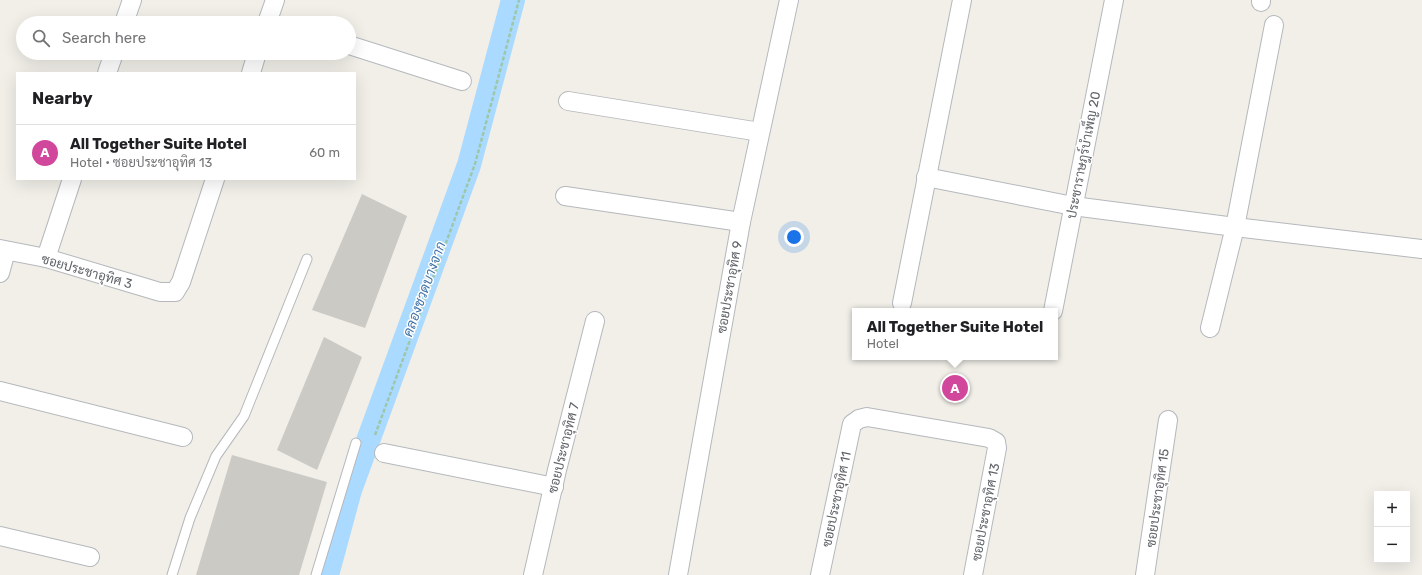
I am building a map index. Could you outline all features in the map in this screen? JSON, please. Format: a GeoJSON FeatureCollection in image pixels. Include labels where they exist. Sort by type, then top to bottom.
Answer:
{"type":"FeatureCollection","features":[{"type":"Feature","properties":{"kind":"street"},"geometry":{"type":"LineString","coordinates":[[126,16],[132,0]]}},
{"type":"Feature","properties":{"kind":"street"},"geometry":{"type":"LineString","coordinates":[[273,16],[275,0]]}},
{"type":"Feature","properties":{"kind":"street","name":"ซอยประชาอุทิศ 9"},"geometry":{"type":"LineString","coordinates":[[678,575],[741,222],[789,0]]}},
{"type":"Feature","properties":{"kind":"street"},"geometry":{"type":"LineString","coordinates":[[902,303],[962,0]]}},
{"type":"Feature","properties":{"kind":"street","name":"ประชาราษฎร์บำเพ็ญ 20"},"geometry":{"type":"LineString","coordinates":[[1054,308],[1114,0]]}},
{"type":"Feature","properties":{"kind":"street"},"geometry":{"type":"LineString","coordinates":[[1210,328],[1235,227],[1274,24]]}},
{"type":"Feature","properties":{"kind":"street"},"geometry":{"type":"LineString","coordinates":[[356,47],[462,81]]}},
{"type":"Feature","properties":{"kind":"street"},"geometry":{"type":"LineString","coordinates":[[107,72],[112,60]]}},
{"type":"Feature","properties":{"kind":"street"},"geometry":{"type":"LineString","coordinates":[[251,72],[255,60]]}},
{"type":"Feature","properties":{"kind":"street"},"geometry":{"type":"LineString","coordinates":[[568,101],[760,132]]}},
{"type":"Feature","properties":{"kind":"street"},"geometry":{"type":"LineString","coordinates":[[926,177],[1073,206],[1422,249]]}},
{"type":"Feature","properties":{"kind":"street"},"geometry":{"type":"LineString","coordinates":[[46,258],[72,180]]}},
{"type":"Feature","properties":{"kind":"street","name":"ซอยประชาอุทิศ 3"},"geometry":{"type":"LineString","coordinates":[[3,250],[46,258],[160,292],[174,292],[181,282],[215,180]]}},
{"type":"Feature","properties":{"kind":"street"},"geometry":{"type":"LineString","coordinates":[[565,196],[741,222]]}},
{"type":"Feature","properties":{"kind":"street"},"geometry":{"type":"LineString","coordinates":[[0,274],[3,250]]}},
{"type":"Feature","properties":{"kind":"street","name":"ซอยประชาอุทิศ 7"},"geometry":{"type":"LineString","coordinates":[[533,575],[595,321]]}},
{"type":"Feature","properties":{"kind":"street"},"geometry":{"type":"LineString","coordinates":[[0,391],[183,437]]}},
{"type":"Feature","properties":{"kind":"street","name":"ซอยประชาอุทิศ 13"},"geometry":{"type":"LineString","coordinates":[[852,424],[858,419],[867,417],[989,438],[996,442],[997,448],[973,575]]}},
{"type":"Feature","properties":{"kind":"street","name":"ซอยประชาอุทิศ 15"},"geometry":{"type":"LineString","coordinates":[[1145,575],[1168,420]]}},
{"type":"Feature","properties":{"kind":"street","name":"ซอยประชาอุทิศ 11"},"geometry":{"type":"LineString","coordinates":[[820,575],[852,424]]}},
{"type":"Feature","properties":{"kind":"street"},"geometry":{"type":"LineString","coordinates":[[379,447],[554,487]]}},
{"type":"Feature","properties":{"kind":"street"},"geometry":{"type":"LineString","coordinates":[[0,536],[90,558]]}},
{"type":"Feature","properties":{"kind":"lane"},"geometry":{"type":"LineString","coordinates":[[172,575],[190,518],[216,456],[244,416],[307,259]]}},
{"type":"Feature","properties":{"kind":"lane"},"geometry":{"type":"LineString","coordinates":[[316,575],[356,443]]}},
{"type":"Feature","properties":{"kind":"path"},"geometry":{"type":"LineString","coordinates":[[379,447],[475,164],[518,0]]}},
{"type":"Feature","properties":{"kind":"building"},"geometry":{"type":"Polygon","coordinates":[[[362,194],[407,216],[365,328],[312,310],[362,194]]]}},
{"type":"Feature","properties":{"kind":"building"},"geometry":{"type":"Polygon","coordinates":[[[324,337],[362,357],[317,470],[277,450],[324,337]]]}},
{"type":"Feature","properties":{"kind":"building"},"geometry":{"type":"Polygon","coordinates":[[[232,455],[327,482],[299,575],[196,575],[232,455]]]}},
{"type":"Feature","properties":{"kind":"waterway","name":"คลองชวดบางจาก"},"geometry":{"type":"LineString","coordinates":[[327,575],[350,490],[469,165],[513,0]]}},
{"type":"Feature","properties":{"kind":"place","name":"All Together Suite Hotel"},"geometry":{"type":"Point","coordinates":[955,388]}}]}
